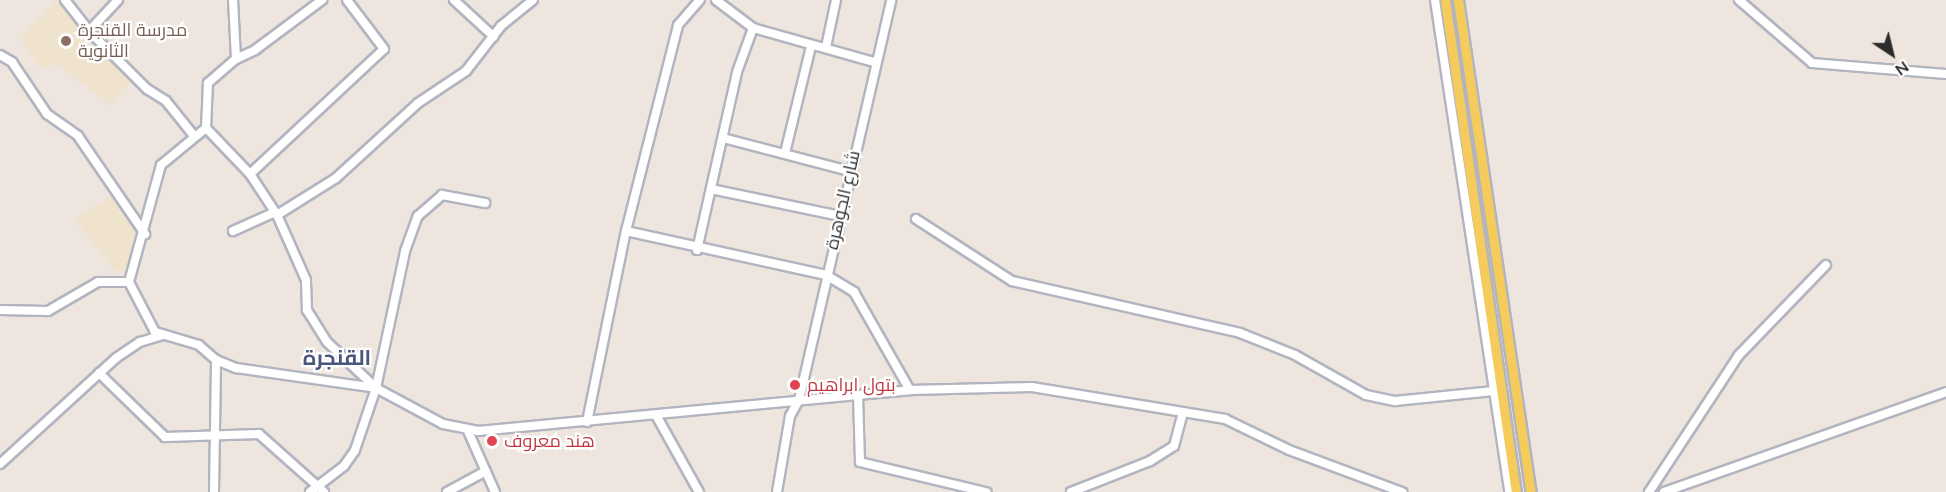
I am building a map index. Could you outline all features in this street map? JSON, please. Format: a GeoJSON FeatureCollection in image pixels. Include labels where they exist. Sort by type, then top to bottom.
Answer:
{"type":"FeatureCollection","features":[{"type":"Feature","properties":{"kind":"main road"},"geometry":{"type":"LineString","coordinates":[[1445,0],[1516,492]]}},
{"type":"Feature","properties":{"kind":"main road"},"geometry":{"type":"LineString","coordinates":[[1458,0],[1531,492]]}},
{"type":"Feature","properties":{"kind":"street"},"geometry":{"type":"LineString","coordinates":[[65,0],[89,31],[147,89],[166,100],[194,136]]}},
{"type":"Feature","properties":{"kind":"street"},"geometry":{"type":"LineString","coordinates":[[89,31],[118,0]]}},
{"type":"Feature","properties":{"kind":"street"},"geometry":{"type":"LineString","coordinates":[[233,0],[236,58]]}},
{"type":"Feature","properties":{"kind":"street"},"geometry":{"type":"LineString","coordinates":[[322,0],[255,50],[236,58],[208,83],[206,128],[250,174],[276,214],[306,280],[307,310],[327,342],[376,388],[443,424],[468,431],[657,417],[799,400],[910,390],[1032,387],[1235,422],[1289,450],[1402,492]]}},
{"type":"Feature","properties":{"kind":"street"},"geometry":{"type":"LineString","coordinates":[[250,174],[384,49],[347,0]]}},
{"type":"Feature","properties":{"kind":"street"},"geometry":{"type":"LineString","coordinates":[[454,0],[494,38]]}},
{"type":"Feature","properties":{"kind":"street"},"geometry":{"type":"LineString","coordinates":[[233,231],[276,214],[336,178],[418,103],[466,71],[494,38],[533,0]]}},
{"type":"Feature","properties":{"kind":"street"},"geometry":{"type":"LineString","coordinates":[[587,422],[626,231],[678,25],[700,0]]}},
{"type":"Feature","properties":{"kind":"street"},"geometry":{"type":"LineString","coordinates":[[716,0],[753,28],[874,62]]}},
{"type":"Feature","properties":{"kind":"street"},"geometry":{"type":"LineString","coordinates":[[826,47],[836,0]]}},
{"type":"Feature","properties":{"kind":"street","name":"شارع الجوهرة"},"geometry":{"type":"LineString","coordinates":[[777,492],[790,416],[799,400],[874,62],[891,0]]}},
{"type":"Feature","properties":{"kind":"street"},"geometry":{"type":"LineString","coordinates":[[1435,0],[1509,492]]}},
{"type":"Feature","properties":{"kind":"street"},"geometry":{"type":"LineString","coordinates":[[1740,0],[1812,63],[1946,74]]}},
{"type":"Feature","properties":{"kind":"street"},"geometry":{"type":"LineString","coordinates":[[697,250],[723,138],[753,28]]}},
{"type":"Feature","properties":{"kind":"street"},"geometry":{"type":"LineString","coordinates":[[785,153],[811,46]]}},
{"type":"Feature","properties":{"kind":"street"},"geometry":{"type":"LineString","coordinates":[[0,55],[12,62],[47,114],[78,135],[144,234]]}},
{"type":"Feature","properties":{"kind":"street"},"geometry":{"type":"LineString","coordinates":[[206,128],[161,165],[144,234],[129,282],[145,318],[163,335],[199,345],[216,360],[236,368],[376,388]]}},
{"type":"Feature","properties":{"kind":"street"},"geometry":{"type":"LineString","coordinates":[[723,138],[850,171]]}},
{"type":"Feature","properties":{"kind":"street"},"geometry":{"type":"LineString","coordinates":[[711,189],[840,216]]}},
{"type":"Feature","properties":{"kind":"street"},"geometry":{"type":"LineString","coordinates":[[310,492],[322,489],[344,466],[354,450],[376,388],[405,251],[418,216],[442,195],[485,203]]}},
{"type":"Feature","properties":{"kind":"street"},"geometry":{"type":"LineString","coordinates":[[916,219],[1012,281],[1240,333],[1295,355],[1366,396],[1395,401],[1493,391]]}},
{"type":"Feature","properties":{"kind":"street"},"geometry":{"type":"LineString","coordinates":[[626,231],[697,250],[826,275],[854,292],[910,390]]}},
{"type":"Feature","properties":{"kind":"street"},"geometry":{"type":"LineString","coordinates":[[1649,492],[1739,355],[1826,265]]}},
{"type":"Feature","properties":{"kind":"street"},"geometry":{"type":"LineString","coordinates":[[0,310],[48,311],[98,282],[129,282]]}},
{"type":"Feature","properties":{"kind":"street"},"geometry":{"type":"LineString","coordinates":[[0,464],[99,373],[140,342],[163,335]]}},
{"type":"Feature","properties":{"kind":"street"},"geometry":{"type":"LineString","coordinates":[[214,492],[213,436],[216,360]]}},
{"type":"Feature","properties":{"kind":"street"},"geometry":{"type":"LineString","coordinates":[[99,373],[165,437],[259,434],[269,439],[322,489]]}},
{"type":"Feature","properties":{"kind":"street"},"geometry":{"type":"LineString","coordinates":[[1664,492],[1946,392]]}},
{"type":"Feature","properties":{"kind":"street"},"geometry":{"type":"LineString","coordinates":[[858,395],[860,462],[986,492]]}},
{"type":"Feature","properties":{"kind":"street"},"geometry":{"type":"LineString","coordinates":[[1071,492],[1150,461],[1174,446],[1183,413]]}},
{"type":"Feature","properties":{"kind":"street"},"geometry":{"type":"LineString","coordinates":[[657,417],[699,492]]}},
{"type":"Feature","properties":{"kind":"street"},"geometry":{"type":"LineString","coordinates":[[468,431],[495,492]]}},
{"type":"Feature","properties":{"kind":"street"},"geometry":{"type":"LineString","coordinates":[[447,492],[486,471]]}},
{"type":"Feature","properties":{"kind":"shaded area"},"geometry":{"type":"Polygon","coordinates":[[[58,0],[132,80],[110,105],[56,64],[40,69],[21,37],[58,0]]]}},
{"type":"Feature","properties":{"kind":"shaded area"},"geometry":{"type":"Polygon","coordinates":[[[114,194],[141,230],[133,271],[115,271],[75,219],[114,194]]]}},
{"type":"Feature","properties":{"kind":"place","name":"مدرسة القنجرة الثانوية"},"geometry":{"type":"Point","coordinates":[66,41]}},
{"type":"Feature","properties":{"kind":"place","name":"بتول ابراهيم"},"geometry":{"type":"Point","coordinates":[795,385]}},
{"type":"Feature","properties":{"kind":"place","name":"هند معروف"},"geometry":{"type":"Point","coordinates":[492,441]}},
{"type":"Feature","properties":{"kind":"district","name":"القنجرة"},"geometry":{"type":"Point","coordinates":[337,357]}}]}
